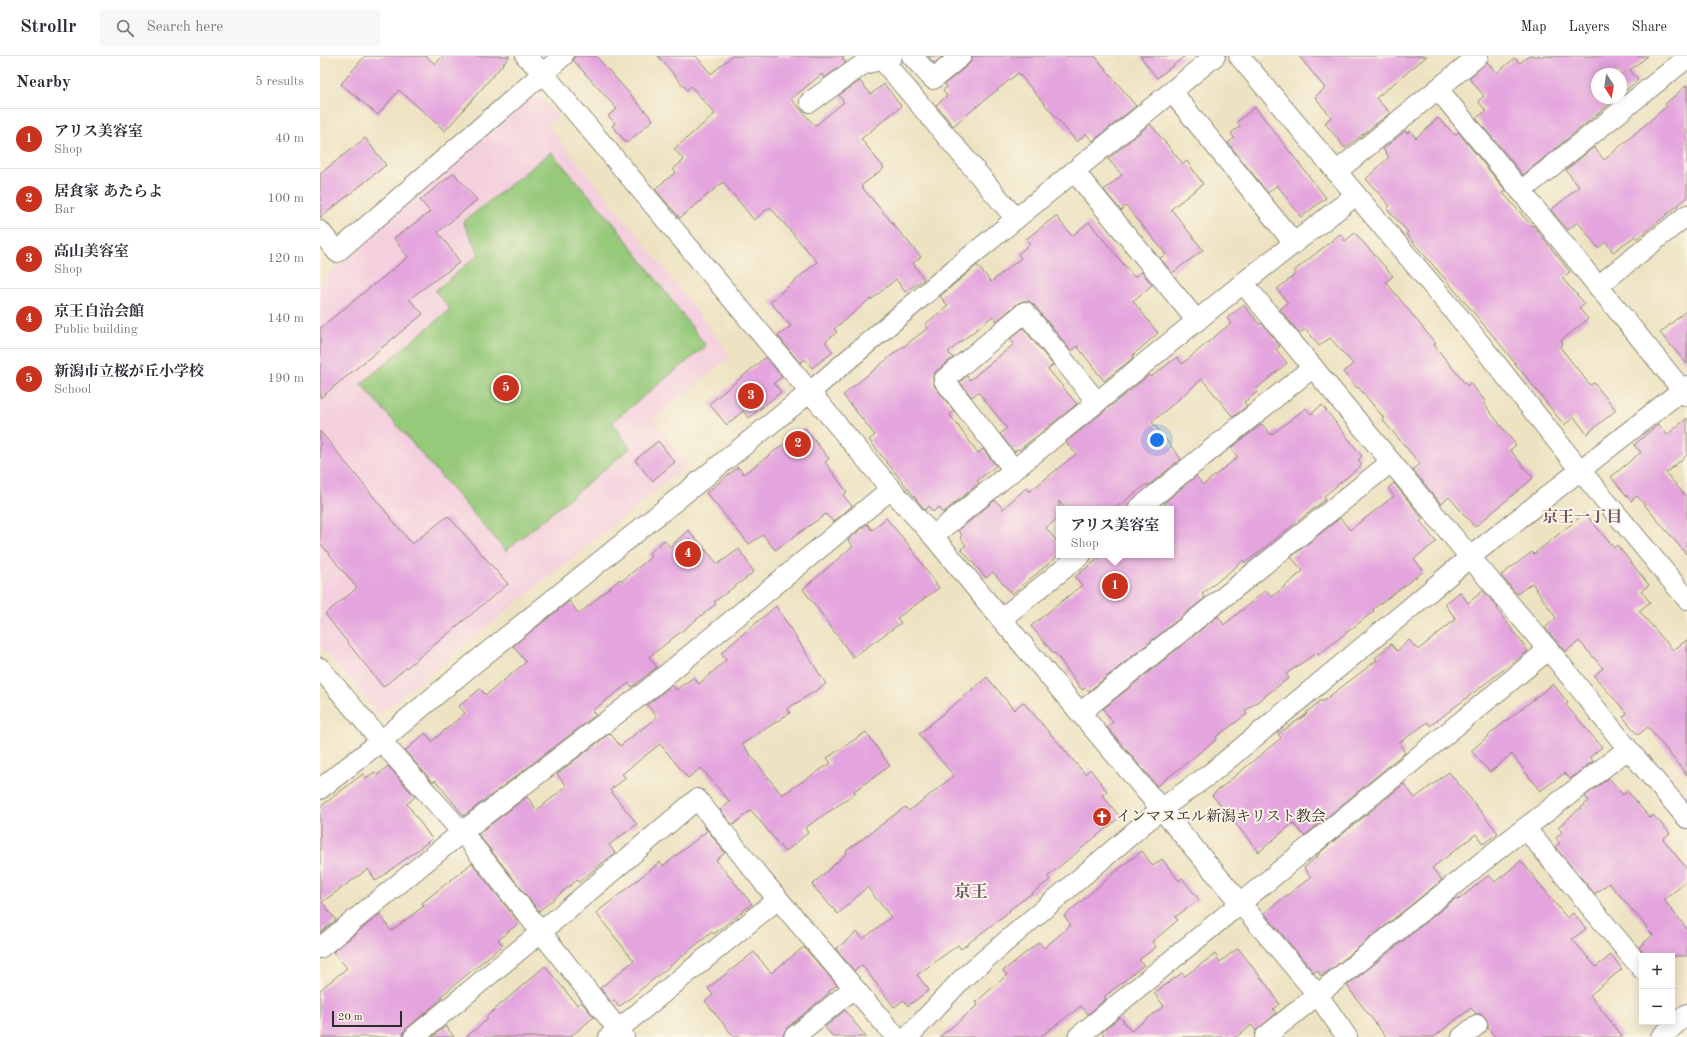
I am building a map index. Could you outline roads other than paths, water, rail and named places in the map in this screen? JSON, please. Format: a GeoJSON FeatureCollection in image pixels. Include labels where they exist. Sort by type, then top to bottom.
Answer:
{"type":"FeatureCollection","features":[{"type":"Feature","properties":{"kind":"street"},"geometry":{"type":"LineString","coordinates":[[526,56],[542,72],[1317,994],[1347,1037]]}},
{"type":"Feature","properties":{"kind":"street"},"geometry":{"type":"LineString","coordinates":[[320,231],[338,252],[542,72],[563,56]]}},
{"type":"Feature","properties":{"kind":"street"},"geometry":{"type":"LineString","coordinates":[[912,56],[933,78],[961,56]]}},
{"type":"Feature","properties":{"kind":"street"},"geometry":{"type":"LineString","coordinates":[[320,789],[810,392],[1016,219],[1215,56]]}},
{"type":"Feature","properties":{"kind":"street"},"geometry":{"type":"LineString","coordinates":[[1239,56],[1462,322],[1580,470],[1687,599]]}},
{"type":"Feature","properties":{"kind":"street"},"geometry":{"type":"LineString","coordinates":[[1336,172],[1478,56]]}},
{"type":"Feature","properties":{"kind":"street"},"geometry":{"type":"LineString","coordinates":[[810,102],[862,65],[884,57],[1016,219]]}},
{"type":"Feature","properties":{"kind":"street"},"geometry":{"type":"LineString","coordinates":[[1521,191],[1687,58]]}},
{"type":"Feature","properties":{"kind":"street"},"geometry":{"type":"LineString","coordinates":[[908,1037],[962,979],[1161,809],[1210,774],[1470,557],[1580,470],[1685,390],[1598,286],[1438,89]]}},
{"type":"Feature","properties":{"kind":"street"},"geometry":{"type":"LineString","coordinates":[[1172,92],[1294,243]]}},
{"type":"Feature","properties":{"kind":"street"},"geometry":{"type":"LineString","coordinates":[[1074,171],[1197,321]]}},
{"type":"Feature","properties":{"kind":"street"},"geometry":{"type":"LineString","coordinates":[[933,536],[1243,283],[1356,195]]}},
{"type":"Feature","properties":{"kind":"street"},"geometry":{"type":"LineString","coordinates":[[1598,286],[1687,215]]}},
{"type":"Feature","properties":{"kind":"street"},"geometry":{"type":"LineString","coordinates":[[1243,283],[1548,650],[1628,749],[1687,818]]}},
{"type":"Feature","properties":{"kind":"street"},"geometry":{"type":"LineString","coordinates":[[1014,470],[944,380],[1025,312],[1098,402]]}},
{"type":"Feature","properties":{"kind":"street"},"geometry":{"type":"LineString","coordinates":[[1142,506],[1313,367]]}},
{"type":"Feature","properties":{"kind":"street"},"geometry":{"type":"LineString","coordinates":[[1080,713],[1391,462]]}},
{"type":"Feature","properties":{"kind":"street"},"geometry":{"type":"LineString","coordinates":[[320,948],[462,832],[649,689],[891,489]]}},
{"type":"Feature","properties":{"kind":"street"},"geometry":{"type":"LineString","coordinates":[[1001,619],[1077,558]]}},
{"type":"Feature","properties":{"kind":"street"},"geometry":{"type":"LineString","coordinates":[[1078,1037],[1548,650]]}},
{"type":"Feature","properties":{"kind":"street"},"geometry":{"type":"LineString","coordinates":[[320,668],[381,741],[462,832],[541,932],[617,1034],[778,898]]}},
{"type":"Feature","properties":{"kind":"street"},"geometry":{"type":"LineString","coordinates":[[1265,1037],[1525,828],[1628,749]]}},
{"type":"Feature","properties":{"kind":"street"},"geometry":{"type":"LineString","coordinates":[[414,1037],[541,932],[697,799],[778,898],[896,1037]]}},
{"type":"Feature","properties":{"kind":"street"},"geometry":{"type":"LineString","coordinates":[[1525,828],[1639,965]]}},
{"type":"Feature","properties":{"kind":"street"},"geometry":{"type":"LineString","coordinates":[[794,1037],[854,988]]}},
{"type":"Feature","properties":{"kind":"street"},"geometry":{"type":"LineString","coordinates":[[1661,1037],[1682,1015]]}},
{"type":"Feature","properties":{"kind":"place","name":"新潟市立桜が丘小学校"},"geometry":{"type":"Point","coordinates":[506,388]}},
{"type":"Feature","properties":{"kind":"place","name":"高山美容室"},"geometry":{"type":"Point","coordinates":[751,396]}},
{"type":"Feature","properties":{"kind":"place","name":"居食家 あたらよ"},"geometry":{"type":"Point","coordinates":[798,444]}},
{"type":"Feature","properties":{"kind":"place","name":"京王自治会館"},"geometry":{"type":"Point","coordinates":[688,554]}},
{"type":"Feature","properties":{"kind":"place","name":"アリス美容室"},"geometry":{"type":"Point","coordinates":[1115,586]}},
{"type":"Feature","properties":{"kind":"place","name":"インマヌエル新潟キリスト教会"},"geometry":{"type":"Point","coordinates":[1102,817]}},
{"type":"Feature","properties":{"kind":"district","name":"京王一丁目"},"geometry":{"type":"Point","coordinates":[1582,518]}},
{"type":"Feature","properties":{"kind":"district","name":"京王"},"geometry":{"type":"Point","coordinates":[971,892]}}]}
